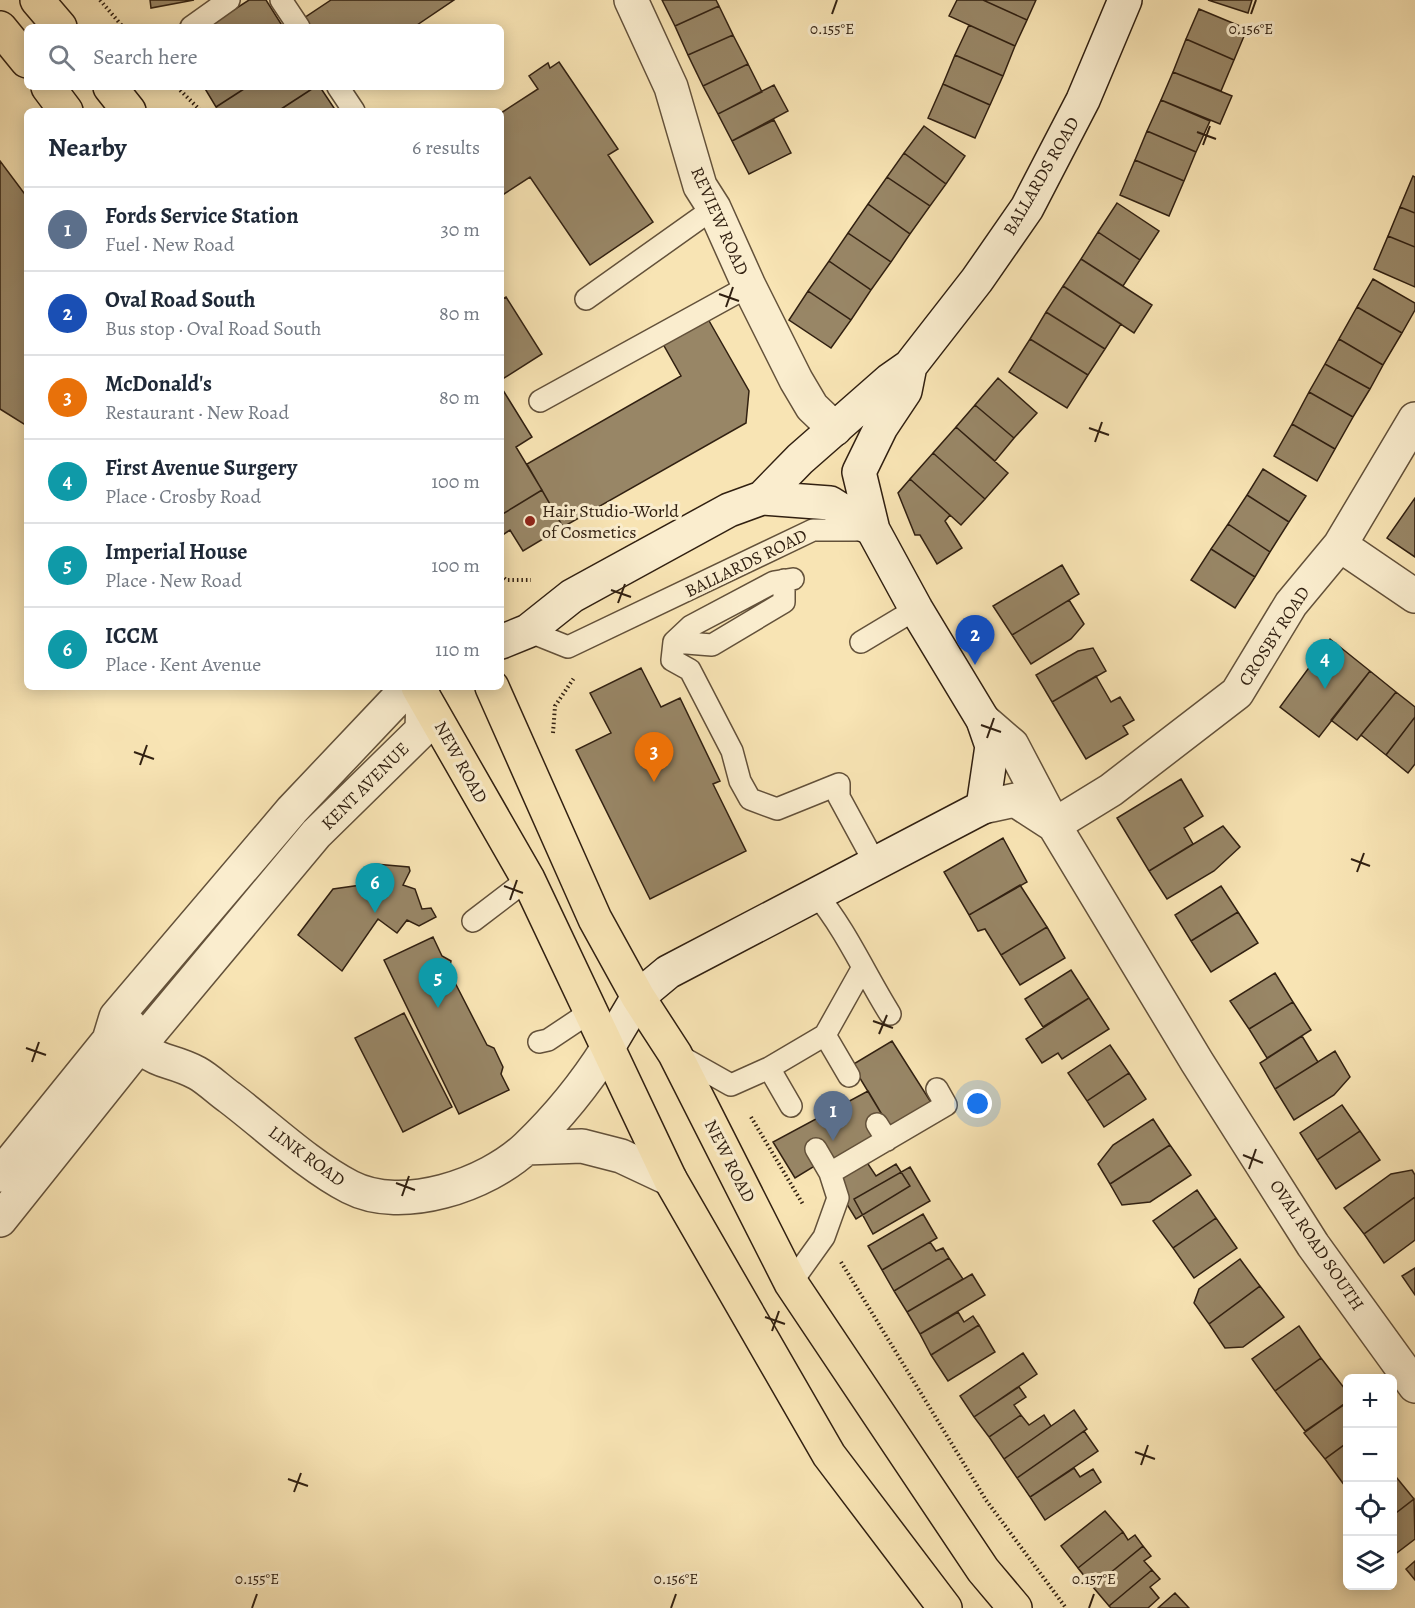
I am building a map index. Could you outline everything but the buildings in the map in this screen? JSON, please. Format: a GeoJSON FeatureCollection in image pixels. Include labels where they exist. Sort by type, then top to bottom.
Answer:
{"type":"FeatureCollection","features":[{"type":"Feature","properties":{"kind":"main road"},"geometry":{"type":"LineString","coordinates":[[38,0],[58,24]]}},
{"type":"Feature","properties":{"kind":"main road"},"geometry":{"type":"LineString","coordinates":[[0,28],[24,57]]}},
{"type":"Feature","properties":{"kind":"main road"},"geometry":{"type":"LineString","coordinates":[[50,90],[64,108]]}},
{"type":"Feature","properties":{"kind":"main road"},"geometry":{"type":"LineString","coordinates":[[112,90],[127,108]]}},
{"type":"Feature","properties":{"kind":"main road","name":"NEW ROAD"},"geometry":{"type":"LineString","coordinates":[[424,690],[528,879],[670,1179],[829,1455],[945,1608]]}},
{"type":"Feature","properties":{"kind":"main road","name":"NEW ROAD"},"geometry":{"type":"LineString","coordinates":[[493,690],[595,919],[638,997],[675,1054],[791,1283],[982,1570],[1015,1608]]}},
{"type":"Feature","properties":{"kind":"street","name":"REVIEW ROAD"},"geometry":{"type":"LineString","coordinates":[[631,0],[670,87],[700,186],[714,208],[749,286],[801,389],[812,407],[835,429]]}},
{"type":"Feature","properties":{"kind":"street","name":"BALLARDS ROAD"},"geometry":{"type":"LineString","coordinates":[[515,636],[572,596],[729,510],[762,498],[835,429],[909,366],[976,280],[1026,208],[1083,100],[1125,0]]}},
{"type":"Feature","properties":{"kind":"street","name":"BALLARDS ROAD"},"geometry":{"type":"LineString","coordinates":[[873,530],[860,471],[881,427],[905,391],[909,366]]}},
{"type":"Feature","properties":{"kind":"street","name":"CROSBY ROAD"},"geometry":{"type":"LineString","coordinates":[[1054,825],[1111,790],[1237,693],[1292,604],[1340,545],[1415,419]]}},
{"type":"Feature","properties":{"kind":"street","name":"OVAL ROAD SOUTH"},"geometry":{"type":"LineString","coordinates":[[762,498],[830,503],[873,530],[916,609],[983,720],[992,746],[983,807]]}},
{"type":"Feature","properties":{"kind":"street"},"geometry":{"type":"LineString","coordinates":[[1340,545],[1415,596]]}},
{"type":"Feature","properties":{"kind":"street","name":"KENT AVENUE"},"geometry":{"type":"LineString","coordinates":[[0,1175],[109,1040],[119,1014],[292,810],[399,697],[424,690],[422,730],[316,834],[139,1046],[0,1220]]}},
{"type":"Feature","properties":{"kind":"street","name":"OVAL ROAD SOUTH"},"geometry":{"type":"LineString","coordinates":[[983,720],[1012,745],[1054,825],[1197,1062],[1313,1245],[1415,1386]]}},
{"type":"Feature","properties":{"kind":"street","name":"OVAL ROAD SOUTH"},"geometry":{"type":"LineString","coordinates":[[607,1049],[638,997],[668,972],[983,807],[1015,800],[1054,825]]}},
{"type":"Feature","properties":{"kind":"street"},"geometry":{"type":"LineString","coordinates":[[119,1014],[139,1046]]}},
{"type":"Feature","properties":{"kind":"street","name":"KENT AVENUE"},"geometry":{"type":"LineString","coordinates":[[0,1141],[89,1028],[119,1014]]}},
{"type":"Feature","properties":{"kind":"street","name":"LINK ROAD"},"geometry":{"type":"LineString","coordinates":[[139,1046],[157,1059],[197,1073],[351,1188],[402,1198],[448,1191],[498,1167],[526,1148],[588,1079],[607,1049]]}},
{"type":"Feature","properties":{"kind":"street"},"geometry":{"type":"LineString","coordinates":[[526,1148],[582,1146],[621,1156],[670,1179]]}},
{"type":"Feature","properties":{"kind":"lane"},"geometry":{"type":"LineString","coordinates":[[195,24],[229,0]]}},
{"type":"Feature","properties":{"kind":"lane"},"geometry":{"type":"LineString","coordinates":[[281,0],[297,24]]}},
{"type":"Feature","properties":{"kind":"lane"},"geometry":{"type":"LineString","coordinates":[[340,90],[352,108]]}},
{"type":"Feature","properties":{"kind":"lane"},"geometry":{"type":"LineString","coordinates":[[586,299],[714,208]]}},
{"type":"Feature","properties":{"kind":"lane"},"geometry":{"type":"LineString","coordinates":[[540,401],[749,286]]}},
{"type":"Feature","properties":{"kind":"lane","name":"BALLARDS ROAD"},"geometry":{"type":"LineString","coordinates":[[515,636],[568,647],[813,530],[873,530]]}},
{"type":"Feature","properties":{"kind":"lane"},"geometry":{"type":"LineString","coordinates":[[789,580],[784,602],[712,645],[674,642],[672,660],[690,670],[732,751],[740,781],[750,799],[777,809],[839,783],[839,797],[876,865]]}},
{"type":"Feature","properties":{"kind":"lane"},"geometry":{"type":"LineString","coordinates":[[861,642],[916,609]]}},
{"type":"Feature","properties":{"kind":"lane"},"geometry":{"type":"LineString","coordinates":[[473,921],[528,879]]}},
{"type":"Feature","properties":{"kind":"lane"},"geometry":{"type":"LineString","coordinates":[[816,894],[838,921],[862,969],[890,1014]]}},
{"type":"Feature","properties":{"kind":"lane"},"geometry":{"type":"LineString","coordinates":[[675,1054],[731,1085],[769,1068],[825,1035],[862,969]]}},
{"type":"Feature","properties":{"kind":"lane"},"geometry":{"type":"LineString","coordinates":[[539,1042],[548,1040],[590,1012]]}},
{"type":"Feature","properties":{"kind":"lane"},"geometry":{"type":"LineString","coordinates":[[825,1035],[849,1076]]}},
{"type":"Feature","properties":{"kind":"lane"},"geometry":{"type":"LineString","coordinates":[[769,1068],[791,1106]]}},
{"type":"Feature","properties":{"kind":"lane"},"geometry":{"type":"LineString","coordinates":[[830,1173],[882,1132],[946,1105],[937,1089]]}},
{"type":"Feature","properties":{"kind":"lane"},"geometry":{"type":"LineString","coordinates":[[791,1283],[824,1237],[837,1198],[830,1173],[816,1149]]}},
{"type":"Feature","properties":{"kind":"path"},"geometry":{"type":"LineString","coordinates":[[100,0],[120,24]]}},
{"type":"Feature","properties":{"kind":"path"},"geometry":{"type":"LineString","coordinates":[[180,90],[198,108]]}},
{"type":"Feature","properties":{"kind":"path"},"geometry":{"type":"LineString","coordinates":[[504,578],[506,580],[530,580],[539,576]]}},
{"type":"Feature","properties":{"kind":"path"},"geometry":{"type":"LineString","coordinates":[[749,1115],[810,1217]]}},
{"type":"Feature","properties":{"kind":"path"},"geometry":{"type":"LineString","coordinates":[[836,1254],[986,1500],[1066,1608]]}},
{"type":"Feature","properties":{"kind":"place","name":"Hair Studio-World of Cosmetics"},"geometry":{"type":"Point","coordinates":[530,521]}},
{"type":"Feature","properties":{"kind":"place","name":"Oval Road South"},"geometry":{"type":"Point","coordinates":[975,665]}},
{"type":"Feature","properties":{"kind":"place","name":"First Avenue Surgery"},"geometry":{"type":"Point","coordinates":[1325,689]}},
{"type":"Feature","properties":{"kind":"place","name":"McDonald's"},"geometry":{"type":"Point","coordinates":[654,782]}},
{"type":"Feature","properties":{"kind":"place","name":"ICCM"},"geometry":{"type":"Point","coordinates":[375,913]}},
{"type":"Feature","properties":{"kind":"place","name":"Imperial House"},"geometry":{"type":"Point","coordinates":[438,1008]}},
{"type":"Feature","properties":{"kind":"place","name":"Fords Service Station"},"geometry":{"type":"Point","coordinates":[833,1141]}}]}
